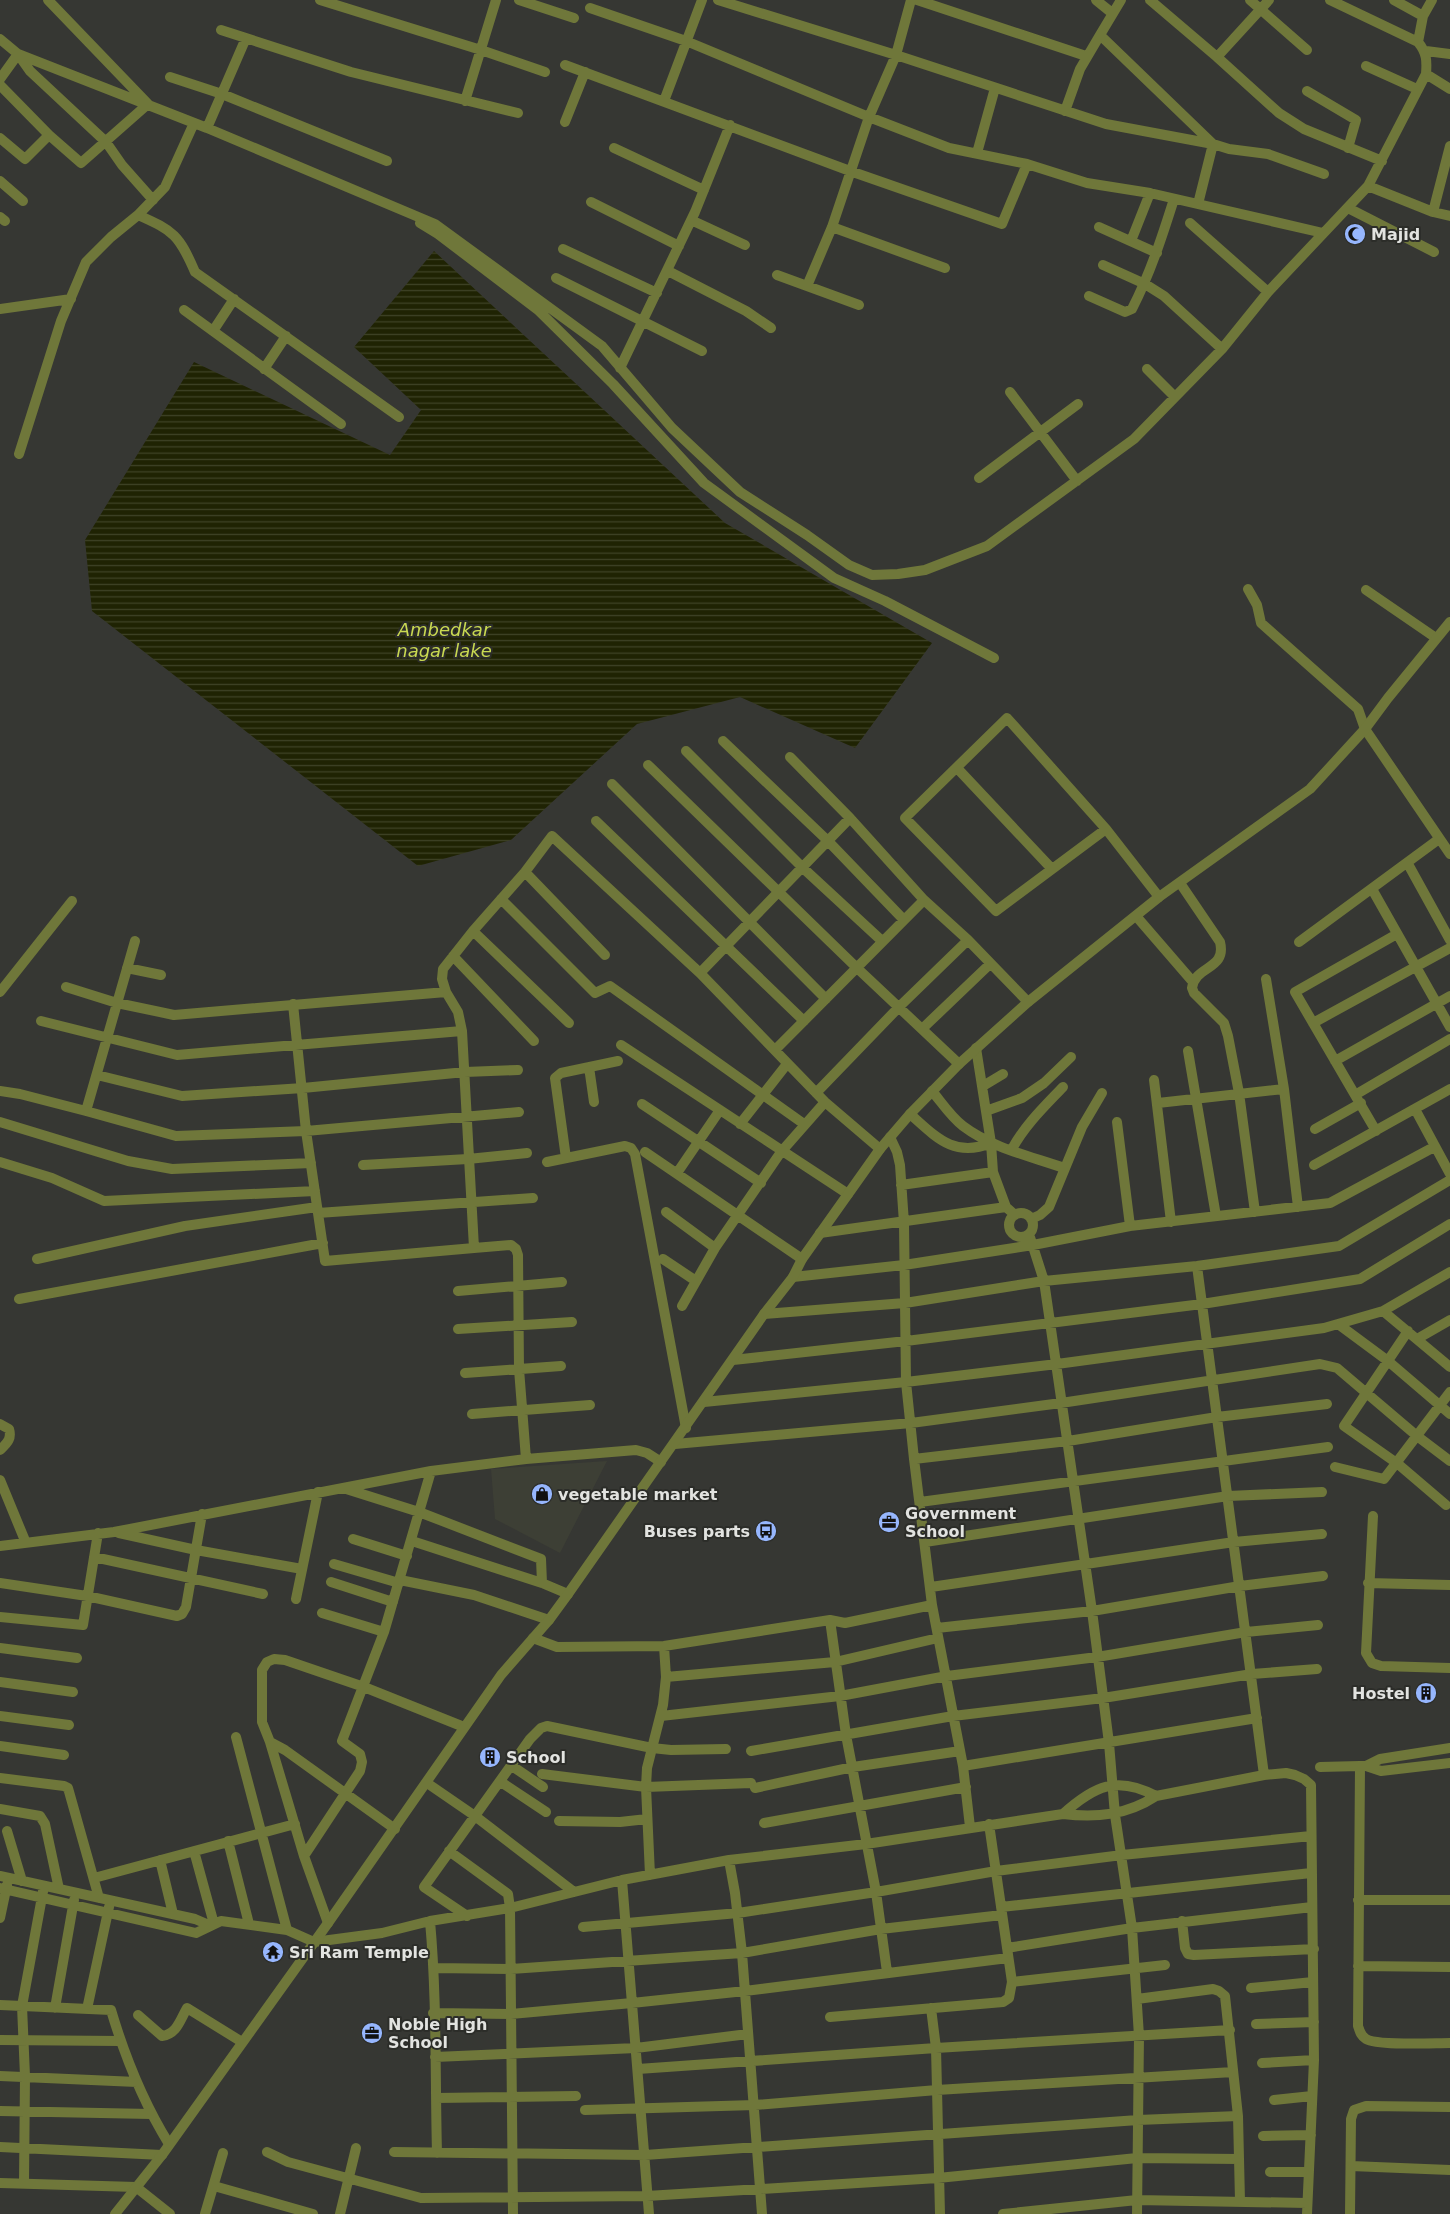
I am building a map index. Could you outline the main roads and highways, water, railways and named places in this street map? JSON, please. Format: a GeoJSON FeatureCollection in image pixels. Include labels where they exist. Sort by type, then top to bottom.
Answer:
{"type":"FeatureCollection","features":[{"type":"Feature","properties":{"kind":"water","name":"Ambedkar nagar lake"},"geometry":{"type":"Polygon","coordinates":[[[434,251],[725,523],[932,643],[855,748],[740,697],[637,724],[511,840],[418,866],[92,611],[85,540],[194,362],[390,455],[421,410],[354,347],[434,251]]]}},
{"type":"Feature","properties":{"kind":"place","name":"Majid"},"geometry":{"type":"Point","coordinates":[1355,234]}},
{"type":"Feature","properties":{"kind":"place","name":"vegetable market"},"geometry":{"type":"Point","coordinates":[542,1494]}},
{"type":"Feature","properties":{"kind":"place","name":"Government School"},"geometry":{"type":"Point","coordinates":[889,1522]}},
{"type":"Feature","properties":{"kind":"place","name":"Buses parts"},"geometry":{"type":"Point","coordinates":[766,1531]}},
{"type":"Feature","properties":{"kind":"place","name":"Hostel"},"geometry":{"type":"Point","coordinates":[1426,1693]}},
{"type":"Feature","properties":{"kind":"place","name":"School"},"geometry":{"type":"Point","coordinates":[490,1757]}},
{"type":"Feature","properties":{"kind":"place","name":"Sri Ram Temple"},"geometry":{"type":"Point","coordinates":[273,1952]}},
{"type":"Feature","properties":{"kind":"place","name":"Noble High School"},"geometry":{"type":"Point","coordinates":[372,2033]}}]}
